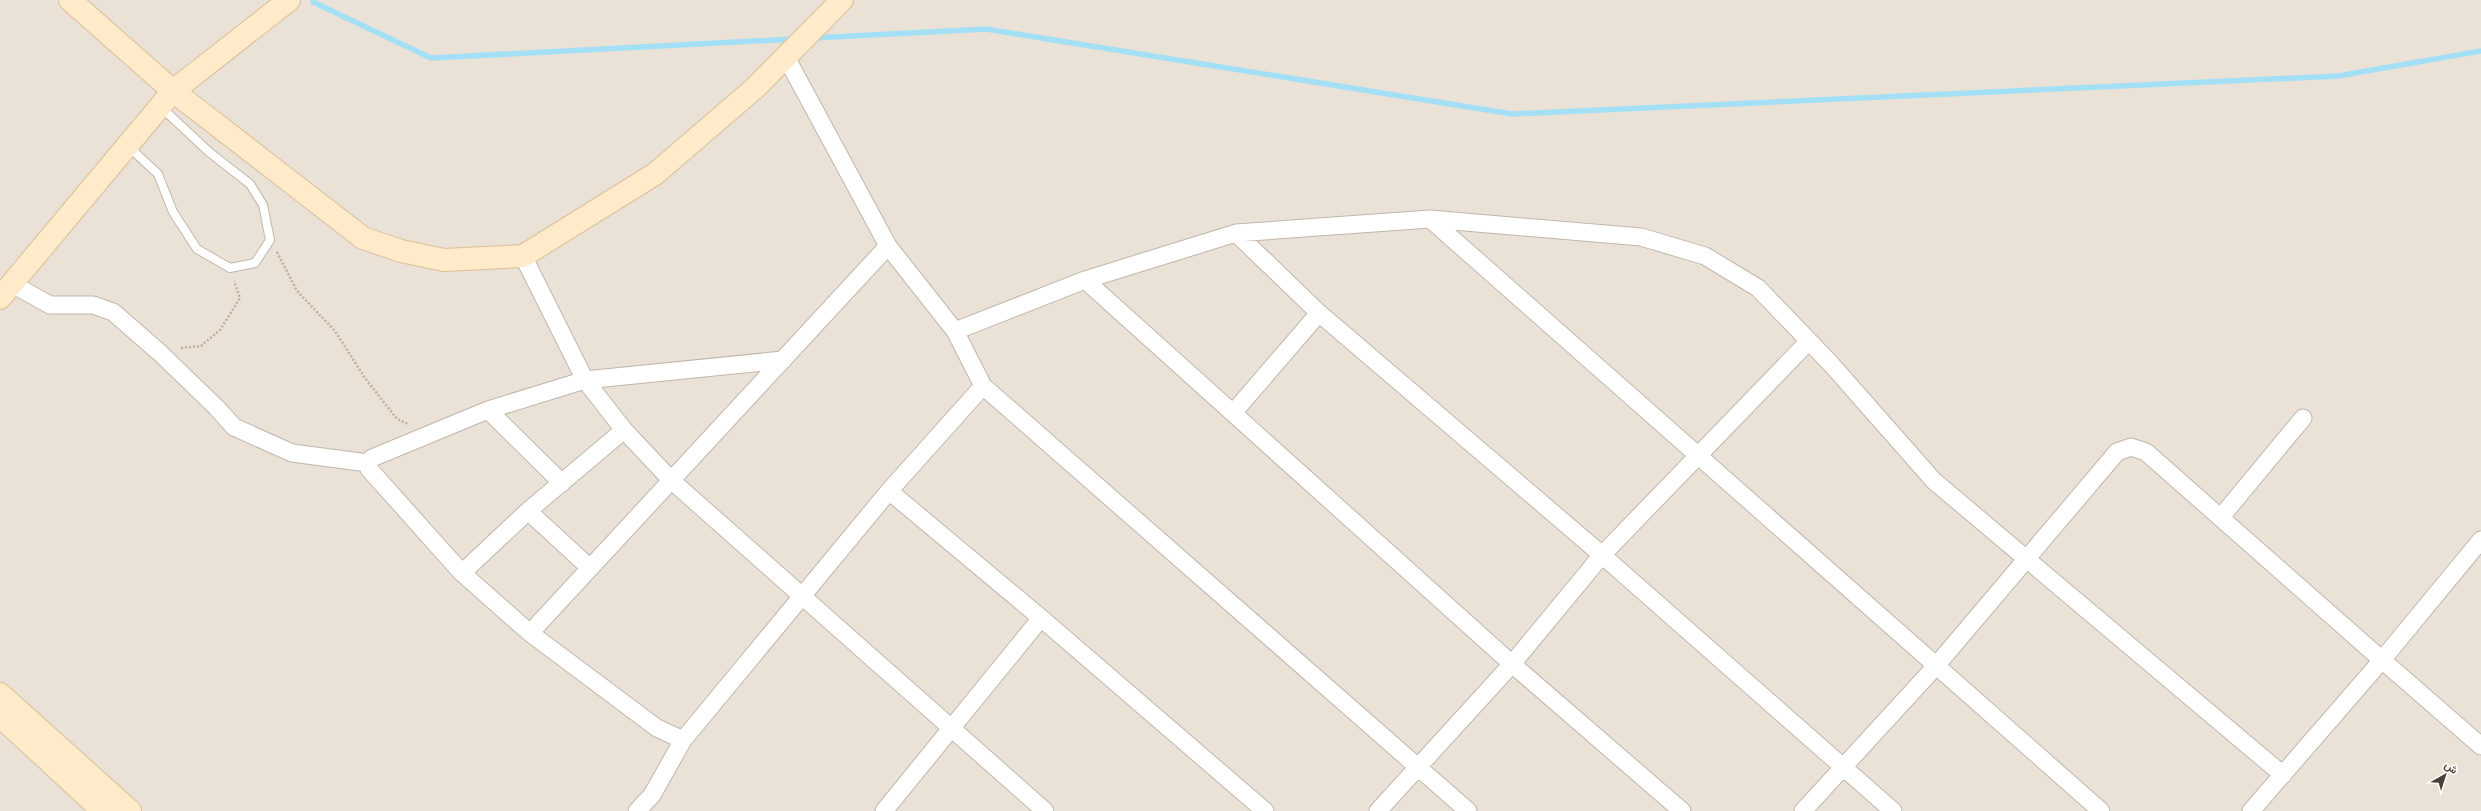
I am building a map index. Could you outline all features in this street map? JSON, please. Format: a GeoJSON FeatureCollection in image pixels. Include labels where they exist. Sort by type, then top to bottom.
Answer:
{"type":"FeatureCollection","features":[{"type":"Feature","properties":{"kind":"street"},"geometry":{"type":"LineString","coordinates":[[70,0],[167,98],[363,238],[401,251],[444,260],[522,256],[655,174],[749,93],[842,0]]}},
{"type":"Feature","properties":{"kind":"street"},"geometry":{"type":"LineString","coordinates":[[289,0],[167,98],[6,291],[50,305],[93,305],[113,312],[159,352],[217,408],[234,427],[292,453],[368,462]]}},
{"type":"Feature","properties":{"kind":"street"},"geometry":{"type":"LineString","coordinates":[[786,57],[888,246],[955,331],[983,386],[1468,811]]}},
{"type":"Feature","properties":{"kind":"street"},"geometry":{"type":"LineString","coordinates":[[955,331],[1085,280],[1236,233],[1430,219],[1640,237],[1705,256],[1758,288],[1809,341],[1934,481],[2283,775]]}},
{"type":"Feature","properties":{"kind":"street"},"geometry":{"type":"LineString","coordinates":[[1430,219],[2101,811]]}},
{"type":"Feature","properties":{"kind":"street"},"geometry":{"type":"LineString","coordinates":[[1236,233],[1319,314],[1602,556],[1893,811]]}},
{"type":"Feature","properties":{"kind":"street"},"geometry":{"type":"LineString","coordinates":[[530,633],[672,482],[888,246]]}},
{"type":"Feature","properties":{"kind":"street"},"geometry":{"type":"LineString","coordinates":[[522,256],[585,380],[624,430],[672,482],[801,598],[1045,811]]}},
{"type":"Feature","properties":{"kind":"street"},"geometry":{"type":"LineString","coordinates":[[1085,280],[1512,664],[1682,811]]}},
{"type":"Feature","properties":{"kind":"street"},"geometry":{"type":"LineString","coordinates":[[1233,413],[1319,314]]}},
{"type":"Feature","properties":{"kind":"street"},"geometry":{"type":"LineString","coordinates":[[1378,811],[1512,664],[1602,556],[1696,455],[1809,341]]}},
{"type":"Feature","properties":{"kind":"street"},"geometry":{"type":"LineString","coordinates":[[368,462],[372,458],[488,410],[585,380],[784,360]]}},
{"type":"Feature","properties":{"kind":"street"},"geometry":{"type":"LineString","coordinates":[[637,811],[652,795],[684,740],[890,491],[983,386]]}},
{"type":"Feature","properties":{"kind":"street"},"geometry":{"type":"LineString","coordinates":[[488,410],[562,483]]}},
{"type":"Feature","properties":{"kind":"street"},"geometry":{"type":"LineString","coordinates":[[2221,516],[2303,418]]}},
{"type":"Feature","properties":{"kind":"street"},"geometry":{"type":"LineString","coordinates":[[462,573],[528,511],[624,430]]}},
{"type":"Feature","properties":{"kind":"street"},"geometry":{"type":"LineString","coordinates":[[1803,811],[1842,766],[1936,667],[2117,452],[2131,447],[2146,452],[2221,516],[2481,746]]}},
{"type":"Feature","properties":{"kind":"street"},"geometry":{"type":"LineString","coordinates":[[368,462],[369,469],[462,573],[530,633],[657,728],[684,740]]}},
{"type":"Feature","properties":{"kind":"street"},"geometry":{"type":"LineString","coordinates":[[890,491],[1041,618],[1265,811]]}},
{"type":"Feature","properties":{"kind":"street"},"geometry":{"type":"LineString","coordinates":[[528,511],[590,568]]}},
{"type":"Feature","properties":{"kind":"street"},"geometry":{"type":"LineString","coordinates":[[2251,811],[2382,660],[2481,540]]}},
{"type":"Feature","properties":{"kind":"street"},"geometry":{"type":"LineString","coordinates":[[884,811],[1041,618]]}},
{"type":"Feature","properties":{"kind":"street"},"geometry":{"type":"LineString","coordinates":[[0,694],[130,811]]}},
{"type":"Feature","properties":{"kind":"street"},"geometry":{"type":"LineString","coordinates":[[0,716],[103,811]]}},
{"type":"Feature","properties":{"kind":"lane"},"geometry":{"type":"LineString","coordinates":[[127,146],[158,174],[173,212],[196,249],[230,268],[254,263],[270,240],[263,205],[250,184],[209,152],[167,98]]}},
{"type":"Feature","properties":{"kind":"path"},"geometry":{"type":"LineString","coordinates":[[270,240],[297,291],[335,331],[365,378],[397,419],[431,434]]}},
{"type":"Feature","properties":{"kind":"path"},"geometry":{"type":"LineString","coordinates":[[159,352],[201,346],[220,330],[240,298],[230,268]]}},
{"type":"Feature","properties":{"kind":"shaded area"},"geometry":{"type":"Polygon","coordinates":[[[0,0],[2481,0],[2481,811],[0,811],[0,0]]]}},
{"type":"Feature","properties":{"kind":"waterway"},"geometry":{"type":"LineString","coordinates":[[313,2],[431,58],[795,39]]}},
{"type":"Feature","properties":{"kind":"waterway"},"geometry":{"type":"LineString","coordinates":[[814,38],[986,29],[1512,114],[2338,76],[2481,51]]}}]}
